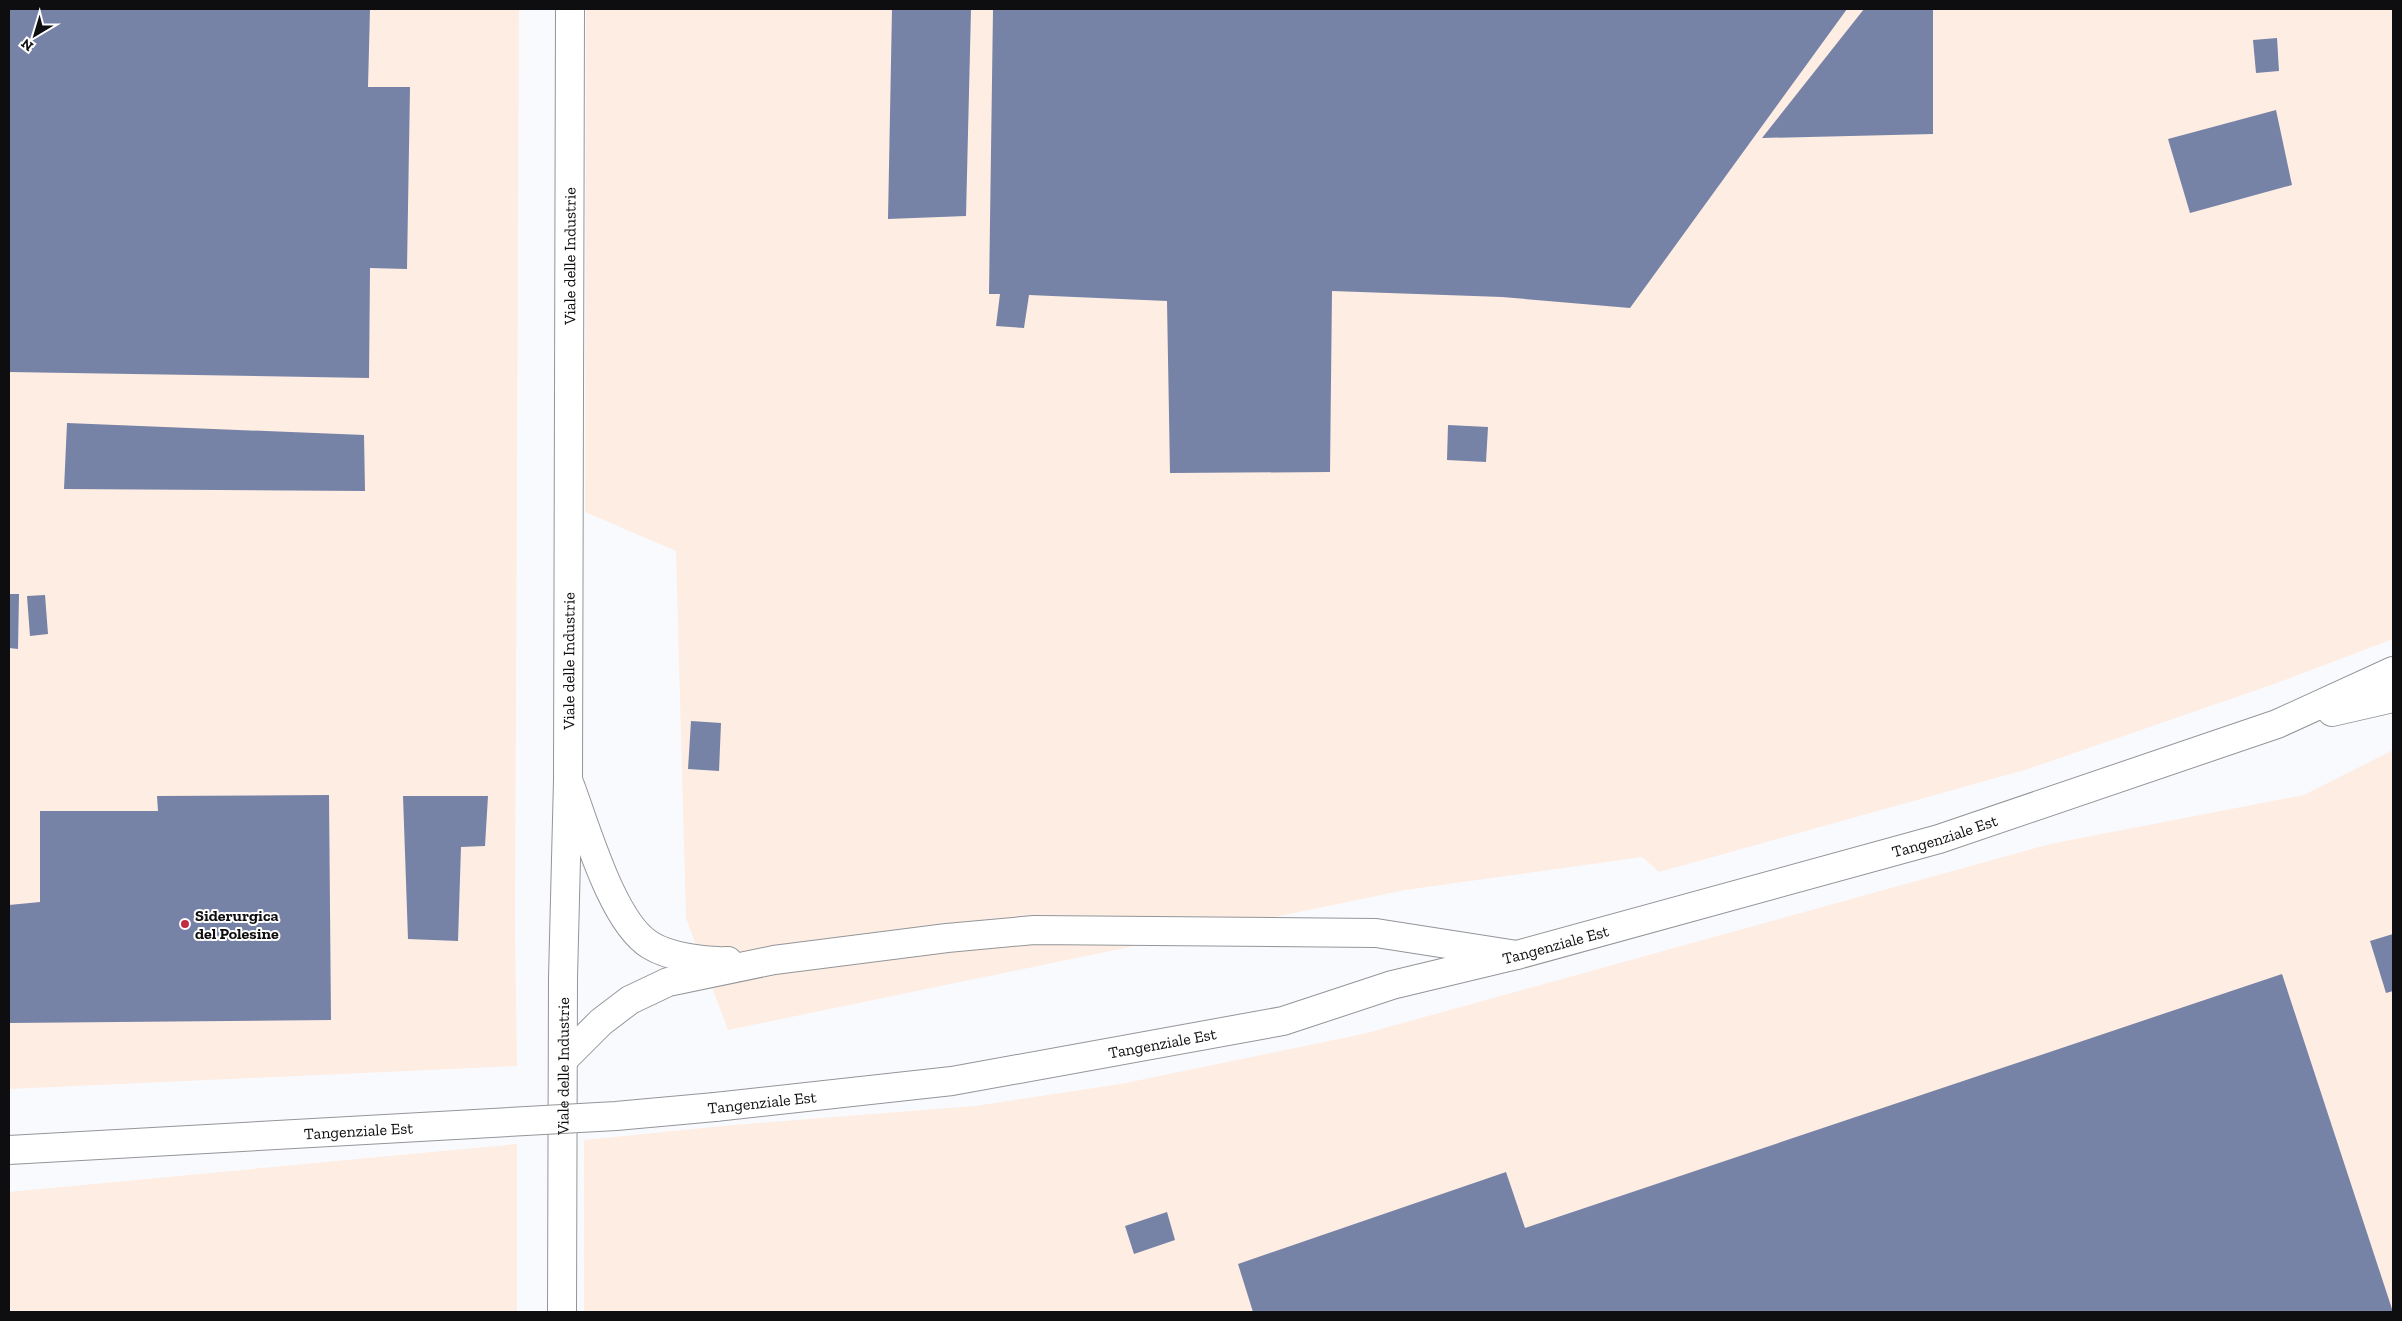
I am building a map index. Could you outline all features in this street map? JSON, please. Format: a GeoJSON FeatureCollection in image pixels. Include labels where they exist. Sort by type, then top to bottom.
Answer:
{"type":"FeatureCollection","features":[{"type":"Feature","properties":{"kind":"main road","name":"Viale delle Industrie"},"geometry":{"type":"LineString","coordinates":[[562,1312],[563,1060],[568,780],[570,9]]}},
{"type":"Feature","properties":{"kind":"main road","name":"Tangenziale Est"},"geometry":{"type":"LineString","coordinates":[[9,1150],[616,1116],[715,1107],[952,1081],[1283,1021],[1392,985],[1517,955],[1940,839],[2277,724],[2393,671]]}},
{"type":"Feature","properties":{"kind":"main road","name":"Tangenziale Est"},"geometry":{"type":"LineString","coordinates":[[2277,724],[2393,698]]}},
{"type":"Feature","properties":{"kind":"main road"},"geometry":{"type":"LineString","coordinates":[[568,780],[607,884],[628,926],[650,945],[680,956],[712,962],[774,960]]}},
{"type":"Feature","properties":{"kind":"main road"},"geometry":{"type":"LineString","coordinates":[[563,1060],[601,1022],[630,1000],[668,982],[774,960],[947,938],[1034,930],[1376,932],[1517,955]]}},
{"type":"Feature","properties":{"kind":"shaded area"},"geometry":{"type":"Polygon","coordinates":[[[9,9],[519,9],[515,930],[517,1066],[9,1089],[9,9]]]}},
{"type":"Feature","properties":{"kind":"shaded area"},"geometry":{"type":"Polygon","coordinates":[[[586,9],[2393,9],[2393,639],[2274,684],[2028,769],[1659,872],[1642,857],[1405,890],[728,1030],[686,918],[676,551],[585,512],[586,9]]]}},
{"type":"Feature","properties":{"kind":"shaded area"},"geometry":{"type":"Polygon","coordinates":[[[2393,750],[2393,1312],[584,1312],[584,1140],[733,1125],[975,1106],[1121,1084],[1363,1034],[2050,844],[2304,795],[2393,750]]]}},
{"type":"Feature","properties":{"kind":"shaded area"},"geometry":{"type":"Polygon","coordinates":[[[517,1144],[517,1312],[9,1312],[9,1192],[517,1144]]]}},
{"type":"Feature","properties":{"kind":"building"},"geometry":{"type":"Polygon","coordinates":[[[9,9],[370,9],[368,87],[410,87],[407,269],[370,268],[369,378],[9,372],[9,9]]]}},
{"type":"Feature","properties":{"kind":"building"},"geometry":{"type":"Polygon","coordinates":[[[892,9],[971,9],[966,216],[888,219],[892,9]]]}},
{"type":"Feature","properties":{"kind":"building"},"geometry":{"type":"Polygon","coordinates":[[[993,9],[1847,9],[1630,308],[1502,297],[1332,291],[1330,472],[1170,473],[1167,301],[1029,295],[1024,328],[996,326],[1000,294],[989,294],[993,9]]]}},
{"type":"Feature","properties":{"kind":"building"},"geometry":{"type":"Polygon","coordinates":[[[1864,9],[1933,9],[1933,134],[1762,138],[1864,9]]]}},
{"type":"Feature","properties":{"kind":"building"},"geometry":{"type":"Polygon","coordinates":[[[2277,38],[2279,71],[2256,73],[2253,40],[2277,38]]]}},
{"type":"Feature","properties":{"kind":"building"},"geometry":{"type":"Polygon","coordinates":[[[2276,110],[2292,185],[2190,213],[2168,139],[2276,110]]]}},
{"type":"Feature","properties":{"kind":"building"},"geometry":{"type":"Polygon","coordinates":[[[67,423],[364,435],[365,491],[64,489],[67,423]]]}},
{"type":"Feature","properties":{"kind":"building"},"geometry":{"type":"Polygon","coordinates":[[[1448,425],[1488,427],[1486,462],[1447,460],[1448,425]]]}},
{"type":"Feature","properties":{"kind":"building"},"geometry":{"type":"Polygon","coordinates":[[[9,594],[19,594],[18,649],[9,648],[9,594]]]}},
{"type":"Feature","properties":{"kind":"building"},"geometry":{"type":"Polygon","coordinates":[[[45,595],[48,634],[30,636],[27,596],[45,595]]]}},
{"type":"Feature","properties":{"kind":"building"},"geometry":{"type":"Polygon","coordinates":[[[691,721],[721,723],[719,771],[688,769],[691,721]]]}},
{"type":"Feature","properties":{"kind":"building","name":"Siderurgica del Polesine"},"geometry":{"type":"Polygon","coordinates":[[[329,795],[331,1020],[9,1023],[9,905],[40,902],[40,811],[158,811],[157,796],[329,795]]]}},
{"type":"Feature","properties":{"kind":"building"},"geometry":{"type":"Polygon","coordinates":[[[403,796],[488,796],[485,846],[461,847],[458,941],[408,939],[403,796]]]}},
{"type":"Feature","properties":{"kind":"building"},"geometry":{"type":"Polygon","coordinates":[[[2393,934],[2393,991],[2386,993],[2370,941],[2393,934]]]}},
{"type":"Feature","properties":{"kind":"building"},"geometry":{"type":"Polygon","coordinates":[[[2282,974],[2393,1312],[1253,1312],[1238,1264],[1506,1172],[1525,1228],[2282,974]]]}},
{"type":"Feature","properties":{"kind":"building"},"geometry":{"type":"Polygon","coordinates":[[[1167,1212],[1175,1240],[1134,1254],[1125,1226],[1167,1212]]]}},
{"type":"Feature","properties":{"kind":"place","name":"Siderurgica del Polesine"},"geometry":{"type":"Point","coordinates":[185,924]}}]}
